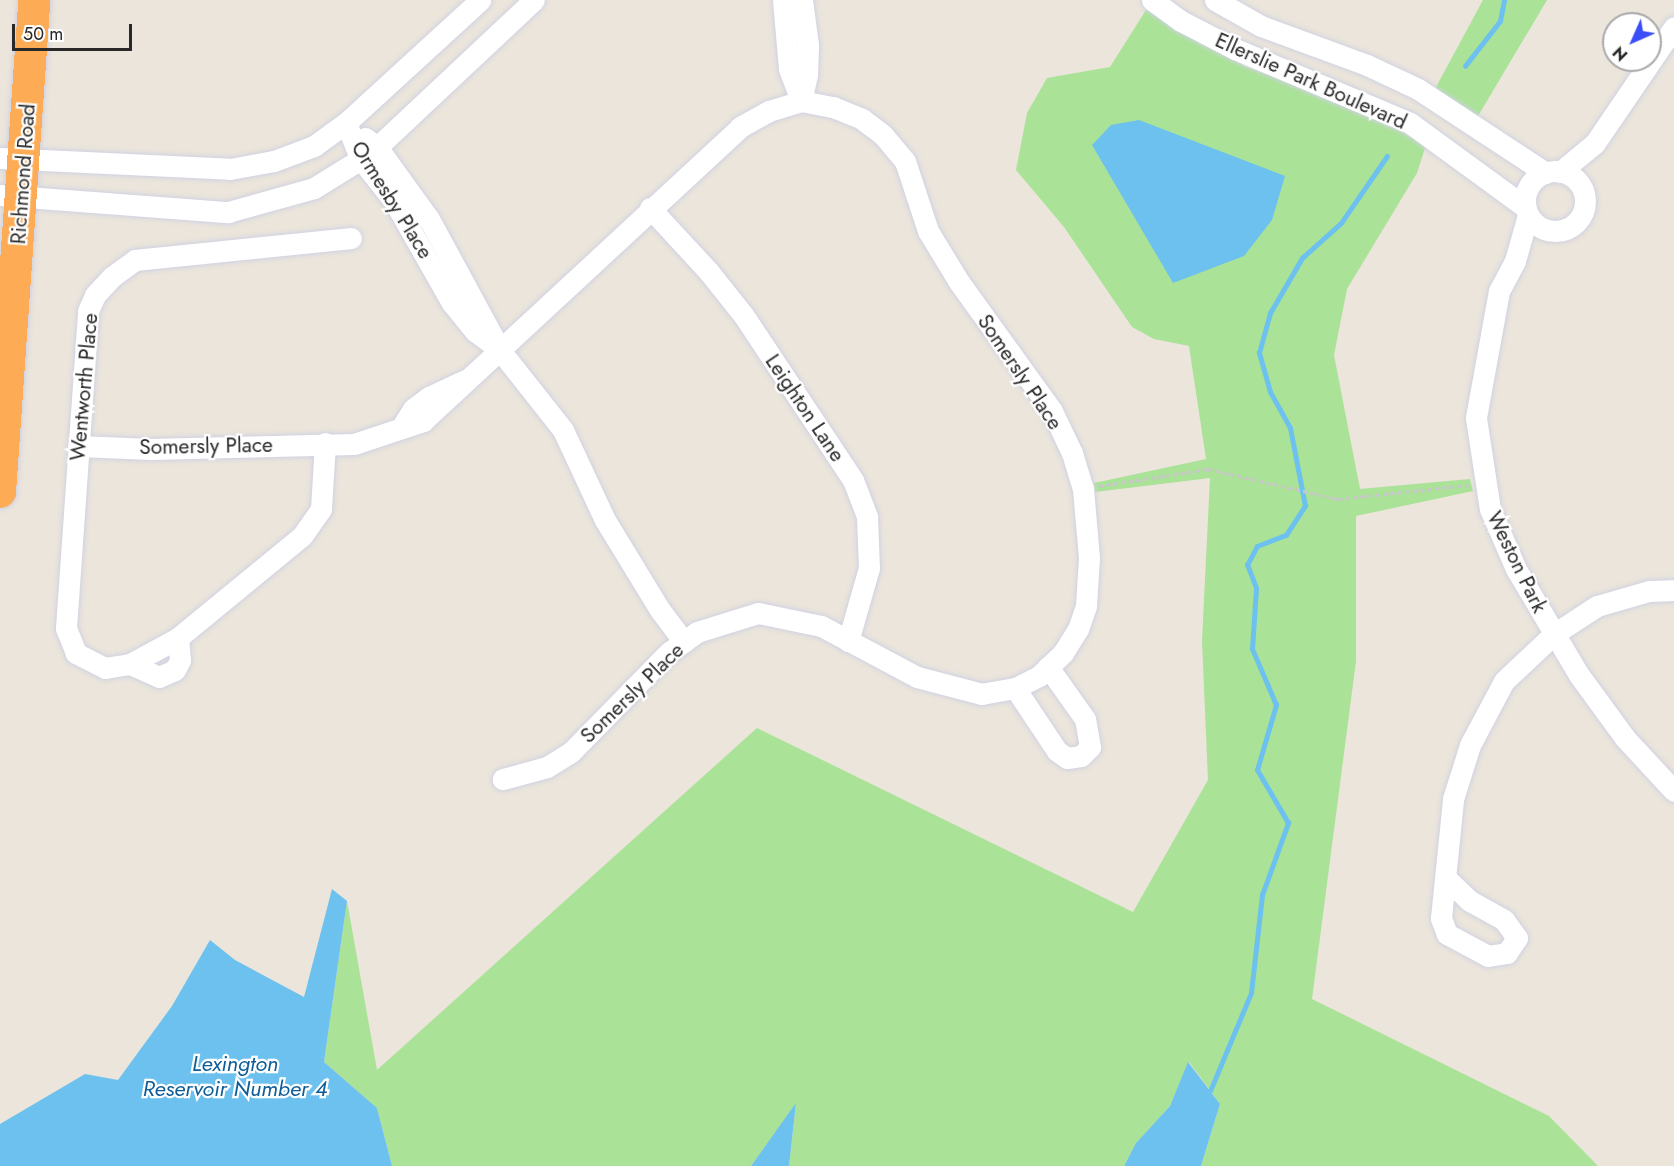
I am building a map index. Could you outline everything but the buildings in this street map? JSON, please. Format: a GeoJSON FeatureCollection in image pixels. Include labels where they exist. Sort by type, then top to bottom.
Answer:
{"type":"FeatureCollection","features":[{"type":"Feature","properties":{"kind":"highway","name":"Richmond Road"},"geometry":{"type":"LineString","coordinates":[[0,492],[12,158],[34,0]]}},
{"type":"Feature","properties":{"kind":"street"},"geometry":{"type":"LineString","coordinates":[[12,158],[230,169],[274,161],[314,146],[346,123],[480,0]]}},
{"type":"Feature","properties":{"kind":"street"},"geometry":{"type":"LineString","coordinates":[[11,195],[228,212],[314,188],[369,153],[534,0]]}},
{"type":"Feature","properties":{"kind":"street"},"geometry":{"type":"LineString","coordinates":[[783,0],[789,69],[801,101]]}},
{"type":"Feature","properties":{"kind":"street"},"geometry":{"type":"LineString","coordinates":[[801,101],[807,75],[808,45],[802,0]]}},
{"type":"Feature","properties":{"kind":"street","name":"Ellerslie Park Boulevard"},"geometry":{"type":"LineString","coordinates":[[1152,0],[1181,21],[1235,49],[1410,123],[1527,211]]}},
{"type":"Feature","properties":{"kind":"street","name":"Ellerslie Park Boulevard"},"geometry":{"type":"LineString","coordinates":[[1215,0],[1261,26],[1366,64],[1427,94],[1552,172]]}},
{"type":"Feature","properties":{"kind":"street","name":"Weston Park"},"geometry":{"type":"LineString","coordinates":[[1515,261],[1552,231],[1570,228],[1582,215],[1582,189],[1595,143],[1674,27]]}},
{"type":"Feature","properties":{"kind":"street"},"geometry":{"type":"LineString","coordinates":[[1410,123],[1427,94]]}},
{"type":"Feature","properties":{"kind":"street","name":"Somersly Place"},"geometry":{"type":"LineString","coordinates":[[78,446],[151,449],[354,444],[403,425],[413,409],[429,396],[466,380],[740,127],[769,111],[801,101],[833,106],[862,119],[883,135],[905,161],[928,231],[972,301],[1052,411],[1083,489],[1089,558],[1086,606],[1073,637],[1048,667],[1014,688],[982,694],[946,687],[917,677],[820,626],[758,613],[719,623],[684,642],[669,652],[571,752],[547,767],[503,779]]}},
{"type":"Feature","properties":{"kind":"street","name":"Ormesby Place"},"geometry":{"type":"LineString","coordinates":[[346,123],[369,153],[452,303],[475,331],[499,349],[563,430],[605,520],[660,610],[684,642]]}},
{"type":"Feature","properties":{"kind":"street","name":"Weston Park"},"geometry":{"type":"LineString","coordinates":[[1595,143],[1527,190],[1527,211],[1515,261],[1499,291],[1481,375],[1476,418],[1490,508],[1516,569],[1554,634],[1625,738],[1674,791]]}},
{"type":"Feature","properties":{"kind":"street"},"geometry":{"type":"LineString","coordinates":[[1552,172],[1569,175],[1582,189]]}},
{"type":"Feature","properties":{"kind":"street","name":"Leighton Lane"},"geometry":{"type":"LineString","coordinates":[[650,208],[709,272],[744,316],[853,480],[867,517],[869,568],[848,641]]}},
{"type":"Feature","properties":{"kind":"street"},"geometry":{"type":"LineString","coordinates":[[1527,211],[1542,229],[1552,231]]}},
{"type":"Feature","properties":{"kind":"street","name":"Wentworth Place"},"geometry":{"type":"LineString","coordinates":[[326,443],[321,509],[302,536],[178,638],[130,664],[105,668],[76,653],[66,628],[88,311],[95,295],[113,276],[135,260],[351,238]]}},
{"type":"Feature","properties":{"kind":"street"},"geometry":{"type":"LineString","coordinates":[[1448,880],[1453,799],[1470,745],[1504,681],[1554,634],[1597,606],[1649,591],[1674,590]]}},
{"type":"Feature","properties":{"kind":"street"},"geometry":{"type":"LineString","coordinates":[[1014,688],[1057,751],[1067,758],[1081,756],[1090,747],[1085,719],[1048,667]]}},
{"type":"Feature","properties":{"kind":"path"},"geometry":{"type":"LineString","coordinates":[[1083,489],[1168,474],[1218,471],[1338,499],[1371,498],[1485,482]]}},
{"type":"Feature","properties":{"kind":"green space"},"geometry":{"type":"Polygon","coordinates":[[[1483,0],[1547,0],[1478,116],[1435,89],[1483,0]]]}},
{"type":"Feature","properties":{"kind":"green space"},"geometry":{"type":"Polygon","coordinates":[[[1146,10],[1246,67],[1344,101],[1426,145],[1417,173],[1347,289],[1334,355],[1360,489],[1470,479],[1473,491],[1356,516],[1356,661],[1312,999],[1549,1116],[1598,1166],[1201,1166],[1220,1104],[1189,1062],[1170,1106],[1136,1143],[1124,1166],[789,1166],[796,1104],[751,1166],[392,1166],[377,1108],[324,1062],[347,901],[377,1070],[757,728],[1133,912],[1208,780],[1202,641],[1210,478],[1095,492],[1094,483],[1206,459],[1189,346],[1154,339],[1132,327],[1064,227],[1016,170],[1027,113],[1047,78],[1110,67],[1146,10]]]}},
{"type":"Feature","properties":{"kind":"water"},"geometry":{"type":"Polygon","coordinates":[[[1139,120],[1285,176],[1272,220],[1244,256],[1173,283],[1092,145],[1111,125],[1139,120]]]}},
{"type":"Feature","properties":{"kind":"water","name":"Lexington Reservoir Number 4"},"geometry":{"type":"Polygon","coordinates":[[[332,889],[347,901],[324,1062],[377,1108],[392,1166],[0,1166],[0,1124],[85,1074],[118,1080],[172,1006],[210,940],[235,960],[304,997],[332,889]]]}},
{"type":"Feature","properties":{"kind":"water"},"geometry":{"type":"Polygon","coordinates":[[[1188,1062],[1220,1104],[1201,1166],[1124,1166],[1136,1143],[1170,1106],[1188,1062]]]}},
{"type":"Feature","properties":{"kind":"water"},"geometry":{"type":"Polygon","coordinates":[[[796,1103],[789,1166],[751,1166],[796,1103]]]}},
{"type":"Feature","properties":{"kind":"waterway"},"geometry":{"type":"LineString","coordinates":[[1465,66],[1500,21],[1504,0]]}},
{"type":"Feature","properties":{"kind":"waterway"},"geometry":{"type":"LineString","coordinates":[[1210,1091],[1251,993],[1262,895],[1288,823],[1257,770],[1276,705],[1252,649],[1256,588],[1247,565],[1257,546],[1286,535],[1305,506],[1290,428],[1270,392],[1259,353],[1270,313],[1302,258],[1341,223],[1387,156]]}}]}
